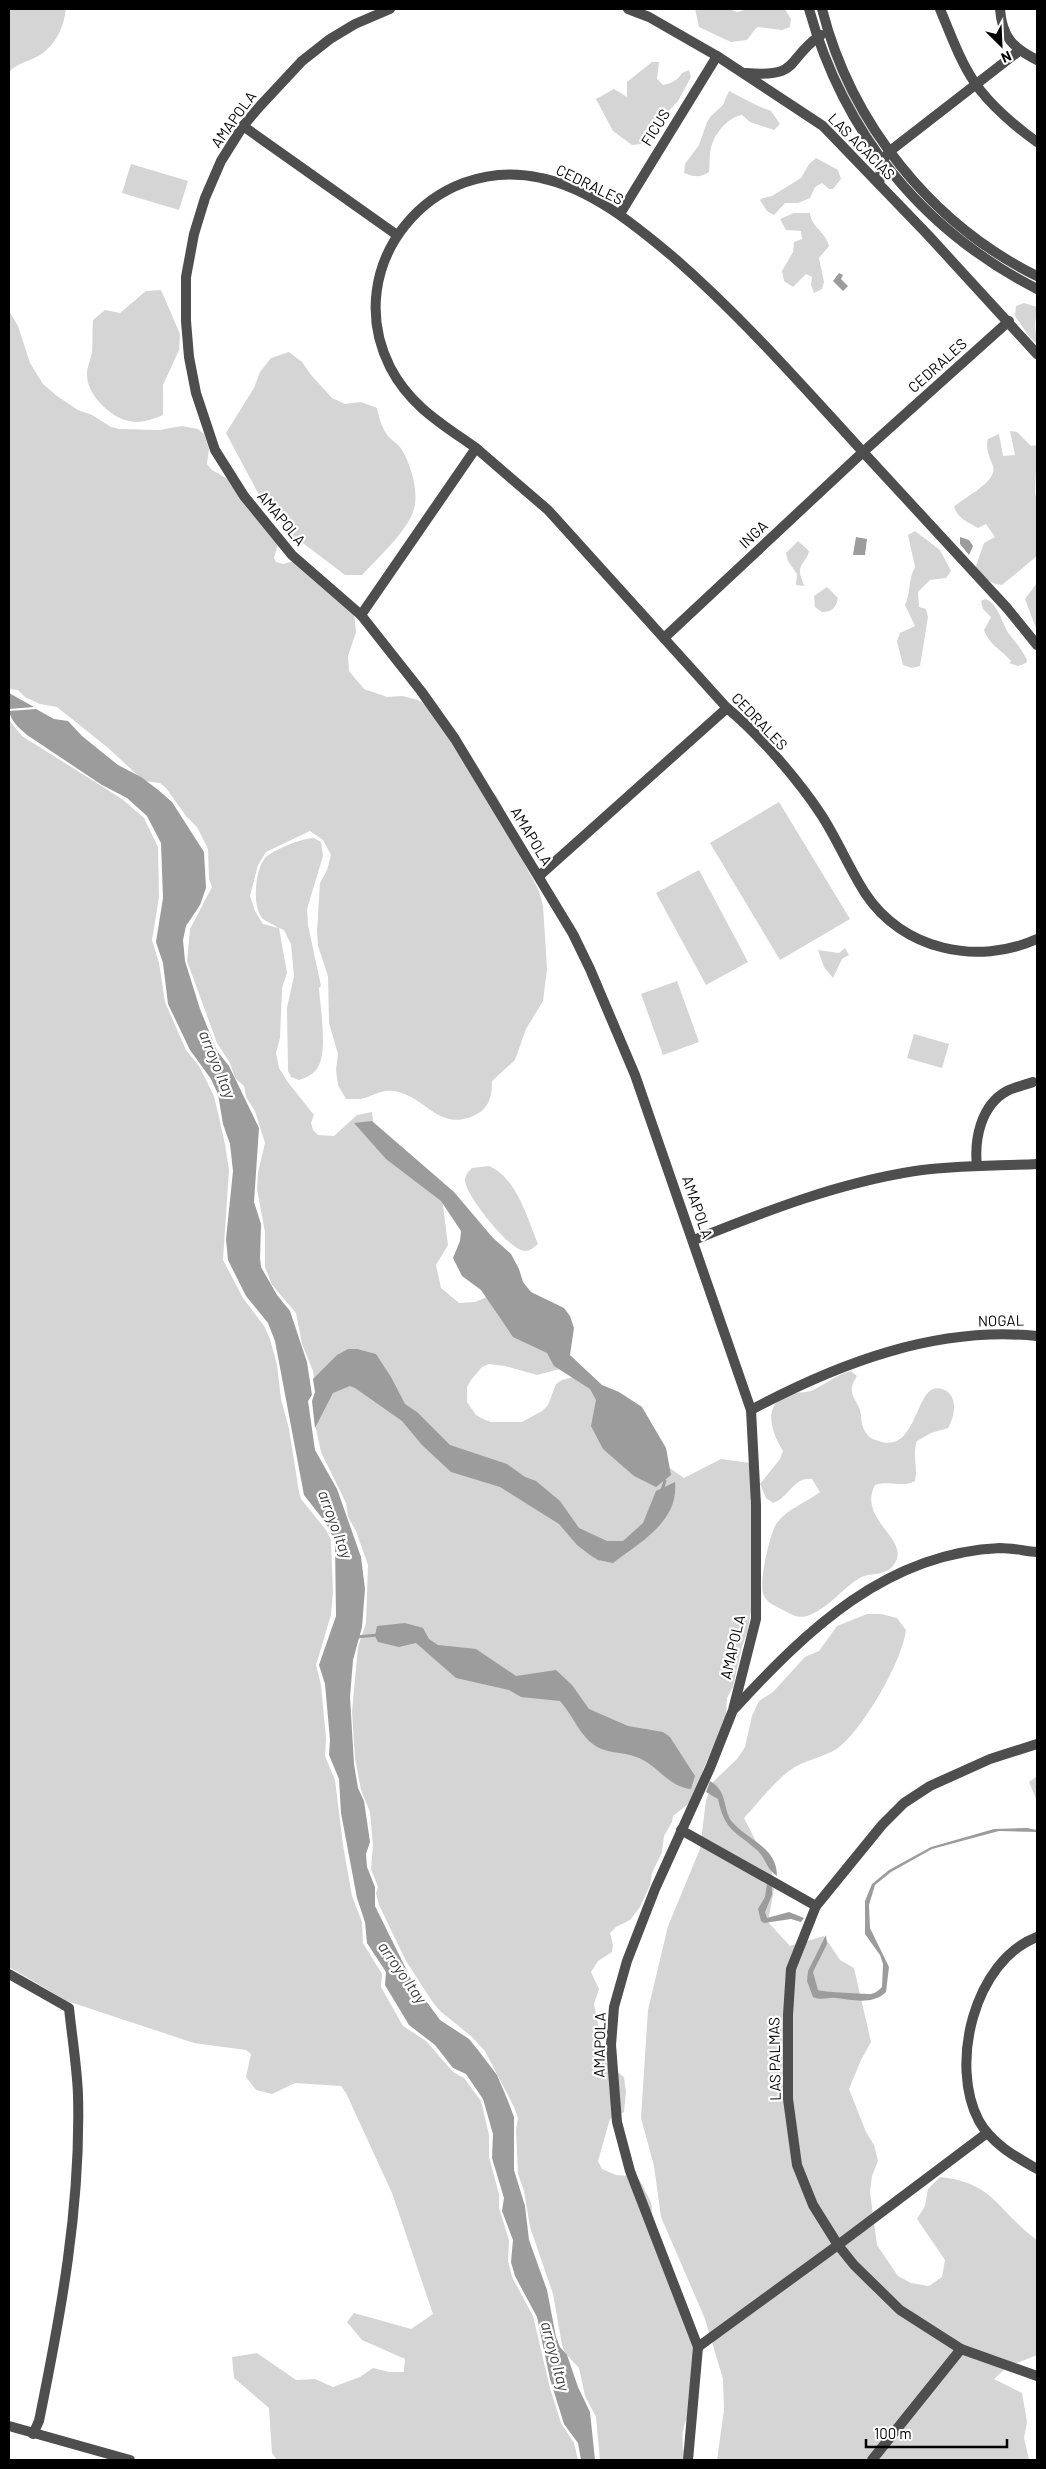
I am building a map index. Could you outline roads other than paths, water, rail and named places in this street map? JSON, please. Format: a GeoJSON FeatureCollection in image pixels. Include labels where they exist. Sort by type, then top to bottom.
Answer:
{"type":"FeatureCollection","features":[{"type":"Feature","properties":{"kind":"street","name":"AMAPOLA"},"geometry":{"type":"LineString","coordinates":[[390,9],[355,24],[330,39],[279,84],[243,126],[220,161],[205,198],[194,234],[186,277],[187,330],[196,393],[215,450],[244,496],[292,555],[361,615],[455,739],[573,934],[636,1075],[751,1410],[756,1505],[756,1619],[733,1710],[710,1768],[654,1889],[627,1961],[614,2007],[611,2045],[617,2122],[630,2171],[698,2347],[688,2460]]}},
{"type":"Feature","properties":{"kind":"street","name":"LAS ACACIAS"},"geometry":{"type":"LineString","coordinates":[[628,9],[649,17],[717,56],[824,126],[1009,321],[1037,354]]}},
{"type":"Feature","properties":{"kind":"street"},"geometry":{"type":"LineString","coordinates":[[809,9],[817,37],[850,111],[882,161],[910,194],[945,229],[994,265],[1037,289]]}},
{"type":"Feature","properties":{"kind":"street"},"geometry":{"type":"LineString","coordinates":[[822,9],[827,30],[840,65],[860,106],[890,152],[919,187],[968,233],[1000,255],[1037,276]]}},
{"type":"Feature","properties":{"kind":"street"},"geometry":{"type":"LineString","coordinates":[[940,9],[975,84],[1000,110],[1037,142]]}},
{"type":"Feature","properties":{"kind":"street"},"geometry":{"type":"LineString","coordinates":[[1000,9],[1001,21],[1008,36],[1019,51],[1037,60]]}},
{"type":"Feature","properties":{"kind":"street"},"geometry":{"type":"LineString","coordinates":[[745,73],[778,74],[790,67],[817,37],[827,30]]}},
{"type":"Feature","properties":{"kind":"street"},"geometry":{"type":"LineString","coordinates":[[879,184],[882,161],[890,152],[1019,51]]}},
{"type":"Feature","properties":{"kind":"street","name":"FICUS"},"geometry":{"type":"LineString","coordinates":[[620,214],[717,56]]}},
{"type":"Feature","properties":{"kind":"street"},"geometry":{"type":"LineString","coordinates":[[243,126],[397,235]]}},
{"type":"Feature","properties":{"kind":"street"},"geometry":{"type":"LineString","coordinates":[[862,166],[882,161]]}},
{"type":"Feature","properties":{"kind":"street","name":"CEDRALES"},"geometry":{"type":"LineString","coordinates":[[1037,645],[1007,608],[755,334],[700,280],[620,214],[577,191],[542,178],[515,175],[479,178],[454,186],[427,203],[407,222],[397,235],[382,264],[377,295],[377,321],[385,352],[404,390],[418,406],[476,448],[548,510],[727,708],[753,732],[813,804],[838,842],[865,893],[884,915],[904,930],[945,950],[970,953],[1000,950],[1023,945],[1037,939]]}},
{"type":"Feature","properties":{"kind":"street","name":"CEDRALES"},"geometry":{"type":"LineString","coordinates":[[863,452],[1009,321]]}},
{"type":"Feature","properties":{"kind":"street"},"geometry":{"type":"LineString","coordinates":[[361,615],[476,448]]}},
{"type":"Feature","properties":{"kind":"street","name":"INGA"},"geometry":{"type":"LineString","coordinates":[[664,638],[863,452]]}},
{"type":"Feature","properties":{"kind":"street"},"geometry":{"type":"LineString","coordinates":[[539,876],[727,708]]}},
{"type":"Feature","properties":{"kind":"street"},"geometry":{"type":"LineString","coordinates":[[977,1166],[975,1144],[987,1110],[995,1099],[1008,1090],[1033,1082]]}},
{"type":"Feature","properties":{"kind":"street"},"geometry":{"type":"LineString","coordinates":[[694,1240],[768,1210],[869,1180],[917,1171],[1037,1164]]}},
{"type":"Feature","properties":{"kind":"street","name":"NOGAL"},"geometry":{"type":"LineString","coordinates":[[751,1410],[818,1377],[870,1357],[906,1346],[965,1336],[1037,1336]]}},
{"type":"Feature","properties":{"kind":"street"},"geometry":{"type":"LineString","coordinates":[[733,1710],[790,1650],[851,1600],[879,1582],[940,1559],[1001,1548],[1037,1552]]}},
{"type":"Feature","properties":{"kind":"street","name":"LAS PALMAS"},"geometry":{"type":"LineString","coordinates":[[1037,1744],[990,1759],[930,1786],[904,1803],[882,1825],[816,1906],[791,1969],[788,2015],[788,2099],[797,2165],[813,2205],[838,2245],[854,2265],[900,2310],[961,2349],[1037,2376]]}},
{"type":"Feature","properties":{"kind":"street"},"geometry":{"type":"LineString","coordinates":[[681,1830],[816,1906]]}},
{"type":"Feature","properties":{"kind":"street"},"geometry":{"type":"LineString","coordinates":[[1037,1938],[1019,1947],[1006,1958],[982,1994],[972,2020],[966,2055],[971,2101],[987,2133],[1013,2156],[1037,2169]]}},
{"type":"Feature","properties":{"kind":"street"},"geometry":{"type":"LineString","coordinates":[[9,1974],[69,2008],[78,2094],[76,2197],[68,2269],[62,2310],[40,2421],[33,2434]]}},
{"type":"Feature","properties":{"kind":"street"},"geometry":{"type":"LineString","coordinates":[[698,2347],[987,2133]]}},
{"type":"Feature","properties":{"kind":"street"},"geometry":{"type":"LineString","coordinates":[[872,2460],[961,2349]]}},
{"type":"Feature","properties":{"kind":"street"},"geometry":{"type":"LineString","coordinates":[[9,2426],[130,2460]]}},
{"type":"Feature","properties":{"kind":"water"},"geometry":{"type":"Polygon","coordinates":[[[839,273],[843,275],[841,279],[848,286],[843,291],[833,281],[839,273]]]}},
{"type":"Feature","properties":{"kind":"water"},"geometry":{"type":"Polygon","coordinates":[[[856,537],[867,539],[865,555],[853,555],[856,537]]]}},
{"type":"Feature","properties":{"kind":"water"},"geometry":{"type":"Polygon","coordinates":[[[960,537],[969,540],[973,546],[969,555],[960,544],[960,537]]]}},
{"type":"Feature","properties":{"kind":"water"},"geometry":{"type":"Polygon","coordinates":[[[9,693],[34,707],[9,709],[9,693]]]}},
{"type":"Feature","properties":{"kind":"water","name":"arroyo Itay"},"geometry":{"type":"Polygon","coordinates":[[[36,709],[54,719],[68,721],[82,736],[118,765],[141,777],[157,789],[172,802],[204,852],[206,888],[200,905],[186,926],[183,940],[185,961],[200,1009],[217,1051],[229,1066],[259,1128],[254,1202],[261,1224],[261,1267],[277,1295],[290,1311],[307,1362],[312,1395],[308,1401],[315,1450],[337,1489],[361,1557],[365,1589],[362,1627],[353,1660],[350,1697],[354,1764],[358,1788],[364,1801],[370,1842],[366,1854],[367,1867],[375,1887],[375,1906],[413,1983],[440,2020],[469,2039],[478,2050],[497,2075],[508,2101],[514,2117],[514,2170],[525,2206],[529,2240],[547,2290],[556,2337],[560,2347],[567,2355],[578,2387],[590,2412],[595,2460],[581,2460],[578,2443],[564,2424],[550,2379],[537,2317],[515,2276],[511,2262],[513,2240],[502,2211],[504,2198],[492,2158],[493,2134],[483,2099],[466,2074],[453,2068],[435,2045],[409,2025],[385,1985],[386,1972],[367,1943],[365,1922],[357,1898],[341,1813],[339,1779],[329,1755],[330,1740],[325,1684],[319,1665],[336,1616],[335,1541],[326,1523],[304,1495],[275,1341],[268,1323],[246,1296],[228,1260],[226,1239],[233,1171],[230,1144],[223,1124],[218,1094],[211,1079],[190,1050],[168,1004],[163,963],[156,942],[163,898],[161,843],[147,816],[127,798],[102,785],[27,735],[13,721],[9,711],[36,709]]]}},
{"type":"Feature","properties":{"kind":"water"},"geometry":{"type":"Polygon","coordinates":[[[372,1121],[454,1192],[493,1238],[511,1254],[523,1282],[531,1292],[564,1308],[570,1316],[574,1328],[570,1355],[602,1385],[619,1392],[642,1407],[666,1448],[671,1475],[656,1487],[634,1476],[603,1449],[591,1426],[596,1400],[590,1389],[554,1366],[547,1353],[513,1337],[481,1290],[462,1276],[453,1258],[460,1241],[461,1231],[441,1201],[386,1159],[354,1123],[372,1121]]]}},
{"type":"Feature","properties":{"kind":"water"},"geometry":{"type":"Polygon","coordinates":[[[348,1349],[357,1349],[376,1354],[405,1404],[417,1412],[450,1445],[507,1464],[525,1477],[536,1481],[560,1501],[579,1528],[607,1541],[623,1541],[643,1523],[656,1491],[675,1482],[675,1496],[671,1509],[656,1530],[613,1563],[598,1560],[577,1545],[559,1524],[500,1487],[451,1472],[422,1445],[402,1421],[355,1388],[350,1386],[333,1393],[315,1428],[312,1401],[315,1392],[313,1379],[337,1355],[348,1349]]]}},
{"type":"Feature","properties":{"kind":"water"},"geometry":{"type":"Polygon","coordinates":[[[405,1623],[423,1628],[429,1639],[438,1645],[476,1649],[516,1676],[556,1670],[572,1685],[589,1709],[628,1726],[663,1732],[670,1737],[695,1776],[691,1789],[676,1784],[639,1758],[607,1751],[595,1746],[577,1726],[560,1701],[521,1697],[509,1690],[456,1678],[416,1643],[399,1647],[378,1642],[375,1636],[377,1626],[405,1623]]]}},
{"type":"Feature","properties":{"kind":"water"},"geometry":{"type":"Polygon","coordinates":[[[710,1781],[723,1796],[730,1819],[734,1824],[762,1846],[773,1858],[777,1876],[771,1871],[758,1851],[728,1825],[718,1799],[706,1792],[710,1781]]]}},
{"type":"Feature","properties":{"kind":"water"},"geometry":{"type":"Polygon","coordinates":[[[1027,1828],[1037,1830],[1037,1832],[999,1831],[932,1849],[891,1872],[875,1885],[869,1905],[870,1928],[889,1967],[886,1992],[875,1999],[862,2001],[833,1998],[819,1999],[813,1997],[807,1981],[808,1971],[826,1935],[827,1944],[813,1972],[818,1990],[871,1994],[882,1987],[883,1964],[880,1955],[865,1934],[865,1901],[872,1884],[889,1870],[931,1847],[994,1829],[1027,1828]]]}},
{"type":"Feature","properties":{"kind":"water"},"geometry":{"type":"Polygon","coordinates":[[[767,1883],[772,1887],[772,1895],[765,1912],[767,1918],[789,1912],[804,1918],[801,1922],[791,1919],[764,1923],[761,1921],[758,1909],[765,1897],[767,1883]]]}},
{"type":"Feature","properties":{"kind":"waterway"},"geometry":{"type":"LineString","coordinates":[[661,1493],[665,1481]]}},
{"type":"Feature","properties":{"kind":"waterway"},"geometry":{"type":"LineString","coordinates":[[356,1637],[378,1635]]}}]}
